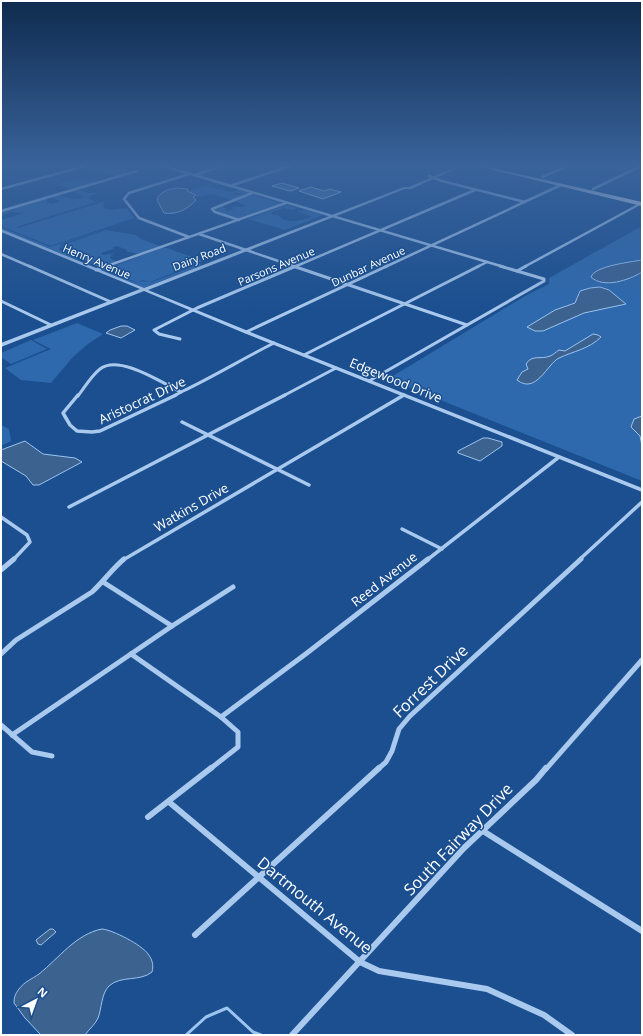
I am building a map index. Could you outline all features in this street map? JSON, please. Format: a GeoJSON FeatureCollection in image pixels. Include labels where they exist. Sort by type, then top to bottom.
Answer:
{"type":"FeatureCollection","features":[{"type":"Feature","properties":{"kind":"street"},"geometry":{"type":"LineString","coordinates":[[135,214],[138,218],[189,237]]}},
{"type":"Feature","properties":{"kind":"street"},"geometry":{"type":"LineString","coordinates":[[222,214],[239,220]]}},
{"type":"Feature","properties":{"kind":"street"},"geometry":{"type":"LineString","coordinates":[[96,270],[255,214]]}},
{"type":"Feature","properties":{"kind":"street"},"geometry":{"type":"LineString","coordinates":[[326,214],[544,279],[544,281],[369,381]]}},
{"type":"Feature","properties":{"kind":"street","name":"Dairy Road"},"geometry":{"type":"LineString","coordinates":[[1,345],[336,214]]}},
{"type":"Feature","properties":{"kind":"street","name":"Parsons Avenue"},"geometry":{"type":"LineString","coordinates":[[180,339],[159,334],[154,330],[193,310],[417,214]]}},
{"type":"Feature","properties":{"kind":"street","name":"Dunbar Avenue"},"geometry":{"type":"LineString","coordinates":[[246,332],[499,214]]}},
{"type":"Feature","properties":{"kind":"street"},"geometry":{"type":"LineString","coordinates":[[517,271],[621,214]]}},
{"type":"Feature","properties":{"kind":"street","name":"Henry Avenue"},"geometry":{"type":"LineString","coordinates":[[1,230],[143,290]]}},
{"type":"Feature","properties":{"kind":"street"},"geometry":{"type":"LineString","coordinates":[[199,234],[467,325]]}},
{"type":"Feature","properties":{"kind":"street"},"geometry":{"type":"LineString","coordinates":[[1,254],[111,302]]}},
{"type":"Feature","properties":{"kind":"street"},"geometry":{"type":"LineString","coordinates":[[304,355],[487,262]]}},
{"type":"Feature","properties":{"kind":"street","name":"Edgewood Drive"},"geometry":{"type":"LineString","coordinates":[[143,290],[642,490]]}},
{"type":"Feature","properties":{"kind":"street"},"geometry":{"type":"LineString","coordinates":[[1,301],[51,326]]}},
{"type":"Feature","properties":{"kind":"street","name":"Aristocrat Drive"},"geometry":{"type":"LineString","coordinates":[[182,393],[131,368],[111,364],[100,369],[63,413],[71,428],[79,433],[101,431],[182,393],[274,343]]}},
{"type":"Feature","properties":{"kind":"street"},"geometry":{"type":"LineString","coordinates":[[69,507],[336,368]]}},
{"type":"Feature","properties":{"kind":"street","name":"Watkins Drive"},"geometry":{"type":"LineString","coordinates":[[1,654],[16,640],[92,592],[103,582],[112,569],[129,555],[404,395]]}},
{"type":"Feature","properties":{"kind":"street"},"geometry":{"type":"LineString","coordinates":[[182,422],[309,485]]}},
{"type":"Feature","properties":{"kind":"street","name":"Reed Avenue"},"geometry":{"type":"LineString","coordinates":[[221,717],[559,457]]}},
{"type":"Feature","properties":{"kind":"street","name":"Forrest Drive"},"geometry":{"type":"LineString","coordinates":[[195,935],[386,762],[392,751],[399,729],[410,716],[642,502]]}},
{"type":"Feature","properties":{"kind":"street"},"geometry":{"type":"LineString","coordinates":[[1,517],[27,535],[30,542],[6,567],[1,570]]}},
{"type":"Feature","properties":{"kind":"street"},"geometry":{"type":"LineString","coordinates":[[402,529],[442,548]]}},
{"type":"Feature","properties":{"kind":"street"},"geometry":{"type":"LineString","coordinates":[[103,582],[172,626]]}},
{"type":"Feature","properties":{"kind":"street"},"geometry":{"type":"LineString","coordinates":[[12,735],[172,626],[233,587]]}},
{"type":"Feature","properties":{"kind":"street"},"geometry":{"type":"LineString","coordinates":[[132,654],[221,717],[238,732],[238,747],[148,817]]}},
{"type":"Feature","properties":{"kind":"street","name":"South Fairway Drive"},"geometry":{"type":"LineString","coordinates":[[292,1035],[464,848],[536,780],[642,660]]}},
{"type":"Feature","properties":{"kind":"street"},"geometry":{"type":"LineString","coordinates":[[1,725],[32,752],[52,756]]}},
{"type":"Feature","properties":{"kind":"street","name":"Dartmouth Avenue"},"geometry":{"type":"LineString","coordinates":[[169,802],[360,962],[379,971],[487,989],[544,1015],[572,1035]]}},
{"type":"Feature","properties":{"kind":"street"},"geometry":{"type":"LineString","coordinates":[[483,831],[642,931]]}},
{"type":"Feature","properties":{"kind":"shaded area"},"geometry":{"type":"Polygon","coordinates":[[[20,214],[56,214],[16,227],[18,228],[62,214],[131,214],[134,218],[51,246],[1,226],[1,220],[20,214]]]}},
{"type":"Feature","properties":{"kind":"shaded area"},"geometry":{"type":"Polygon","coordinates":[[[227,214],[252,214],[239,219],[227,214]]]}},
{"type":"Feature","properties":{"kind":"shaded area"},"geometry":{"type":"Polygon","coordinates":[[[261,214],[272,214],[285,220],[294,221],[312,217],[305,214],[323,215],[285,230],[248,219],[261,214]]]}},
{"type":"Feature","properties":{"kind":"shaded area"},"geometry":{"type":"Polygon","coordinates":[[[642,226],[642,481],[388,379],[525,296],[549,284],[549,278],[642,226]]]}},
{"type":"Feature","properties":{"kind":"shaded area"},"geometry":{"type":"Polygon","coordinates":[[[1,227],[50,247],[107,229],[62,244],[59,249],[79,257],[78,260],[98,268],[106,268],[104,270],[136,283],[143,281],[152,282],[199,264],[202,265],[143,288],[2,230],[1,227]]]}},
{"type":"Feature","properties":{"kind":"shaded area"},"geometry":{"type":"Polygon","coordinates":[[[106,230],[136,235],[141,239],[160,246],[139,254],[125,251],[127,250],[117,246],[113,247],[113,249],[101,253],[103,255],[116,253],[111,255],[110,258],[117,262],[99,267],[79,259],[81,256],[61,248],[63,245],[106,230]]]}},
{"type":"Feature","properties":{"kind":"shaded area"},"geometry":{"type":"Polygon","coordinates":[[[164,247],[203,261],[150,282],[143,280],[137,283],[106,269],[164,247]]]}},
{"type":"Feature","properties":{"kind":"shaded area"},"geometry":{"type":"Polygon","coordinates":[[[642,260],[642,272],[624,280],[609,283],[596,281],[591,277],[594,273],[606,267],[642,260]]]}},
{"type":"Feature","properties":{"kind":"shaded area"},"geometry":{"type":"Polygon","coordinates":[[[600,287],[609,290],[626,304],[584,313],[543,331],[535,331],[527,327],[555,310],[575,303],[580,291],[600,287]]]}},
{"type":"Feature","properties":{"kind":"shaded area"},"geometry":{"type":"Polygon","coordinates":[[[77,323],[103,334],[73,357],[51,383],[21,380],[5,368],[51,349],[33,340],[77,323]]]}},
{"type":"Feature","properties":{"kind":"shaded area"},"geometry":{"type":"Polygon","coordinates":[[[121,326],[127,326],[135,330],[121,338],[106,333],[110,330],[121,326]]]}},
{"type":"Feature","properties":{"kind":"shaded area"},"geometry":{"type":"Polygon","coordinates":[[[593,334],[601,337],[586,347],[559,358],[541,377],[535,381],[530,384],[524,384],[517,380],[522,372],[528,369],[526,364],[531,359],[547,357],[559,350],[565,351],[593,334]]]}},
{"type":"Feature","properties":{"kind":"shaded area"},"geometry":{"type":"Polygon","coordinates":[[[31,340],[47,349],[11,364],[1,357],[1,353],[31,340]]]}},
{"type":"Feature","properties":{"kind":"shaded area"},"geometry":{"type":"Polygon","coordinates":[[[642,416],[642,446],[640,436],[631,427],[634,419],[642,416]]]}},
{"type":"Feature","properties":{"kind":"shaded area"},"geometry":{"type":"Polygon","coordinates":[[[1,425],[9,429],[11,441],[1,446],[1,425]]]}},
{"type":"Feature","properties":{"kind":"shaded area"},"geometry":{"type":"Polygon","coordinates":[[[483,438],[502,442],[502,446],[480,461],[458,453],[458,451],[483,438]]]}},
{"type":"Feature","properties":{"kind":"shaded area"},"geometry":{"type":"Polygon","coordinates":[[[25,441],[43,454],[75,458],[82,462],[39,485],[33,485],[26,476],[1,461],[1,450],[25,441]]]}},
{"type":"Feature","properties":{"kind":"shaded area"},"geometry":{"type":"Polygon","coordinates":[[[50,929],[53,929],[56,932],[41,945],[38,944],[36,940],[50,929]]]}},
{"type":"Feature","properties":{"kind":"shaded area"},"geometry":{"type":"Polygon","coordinates":[[[102,929],[127,938],[145,950],[152,960],[152,972],[142,977],[119,981],[109,986],[104,993],[98,1018],[85,1035],[41,1035],[25,1018],[14,1003],[17,993],[23,984],[39,974],[68,947],[84,936],[102,929]]]}},
{"type":"Feature","properties":{"kind":"waterway"},"geometry":{"type":"LineString","coordinates":[[186,1035],[206,1017],[227,1008],[253,1032],[261,1035]]}}]}
